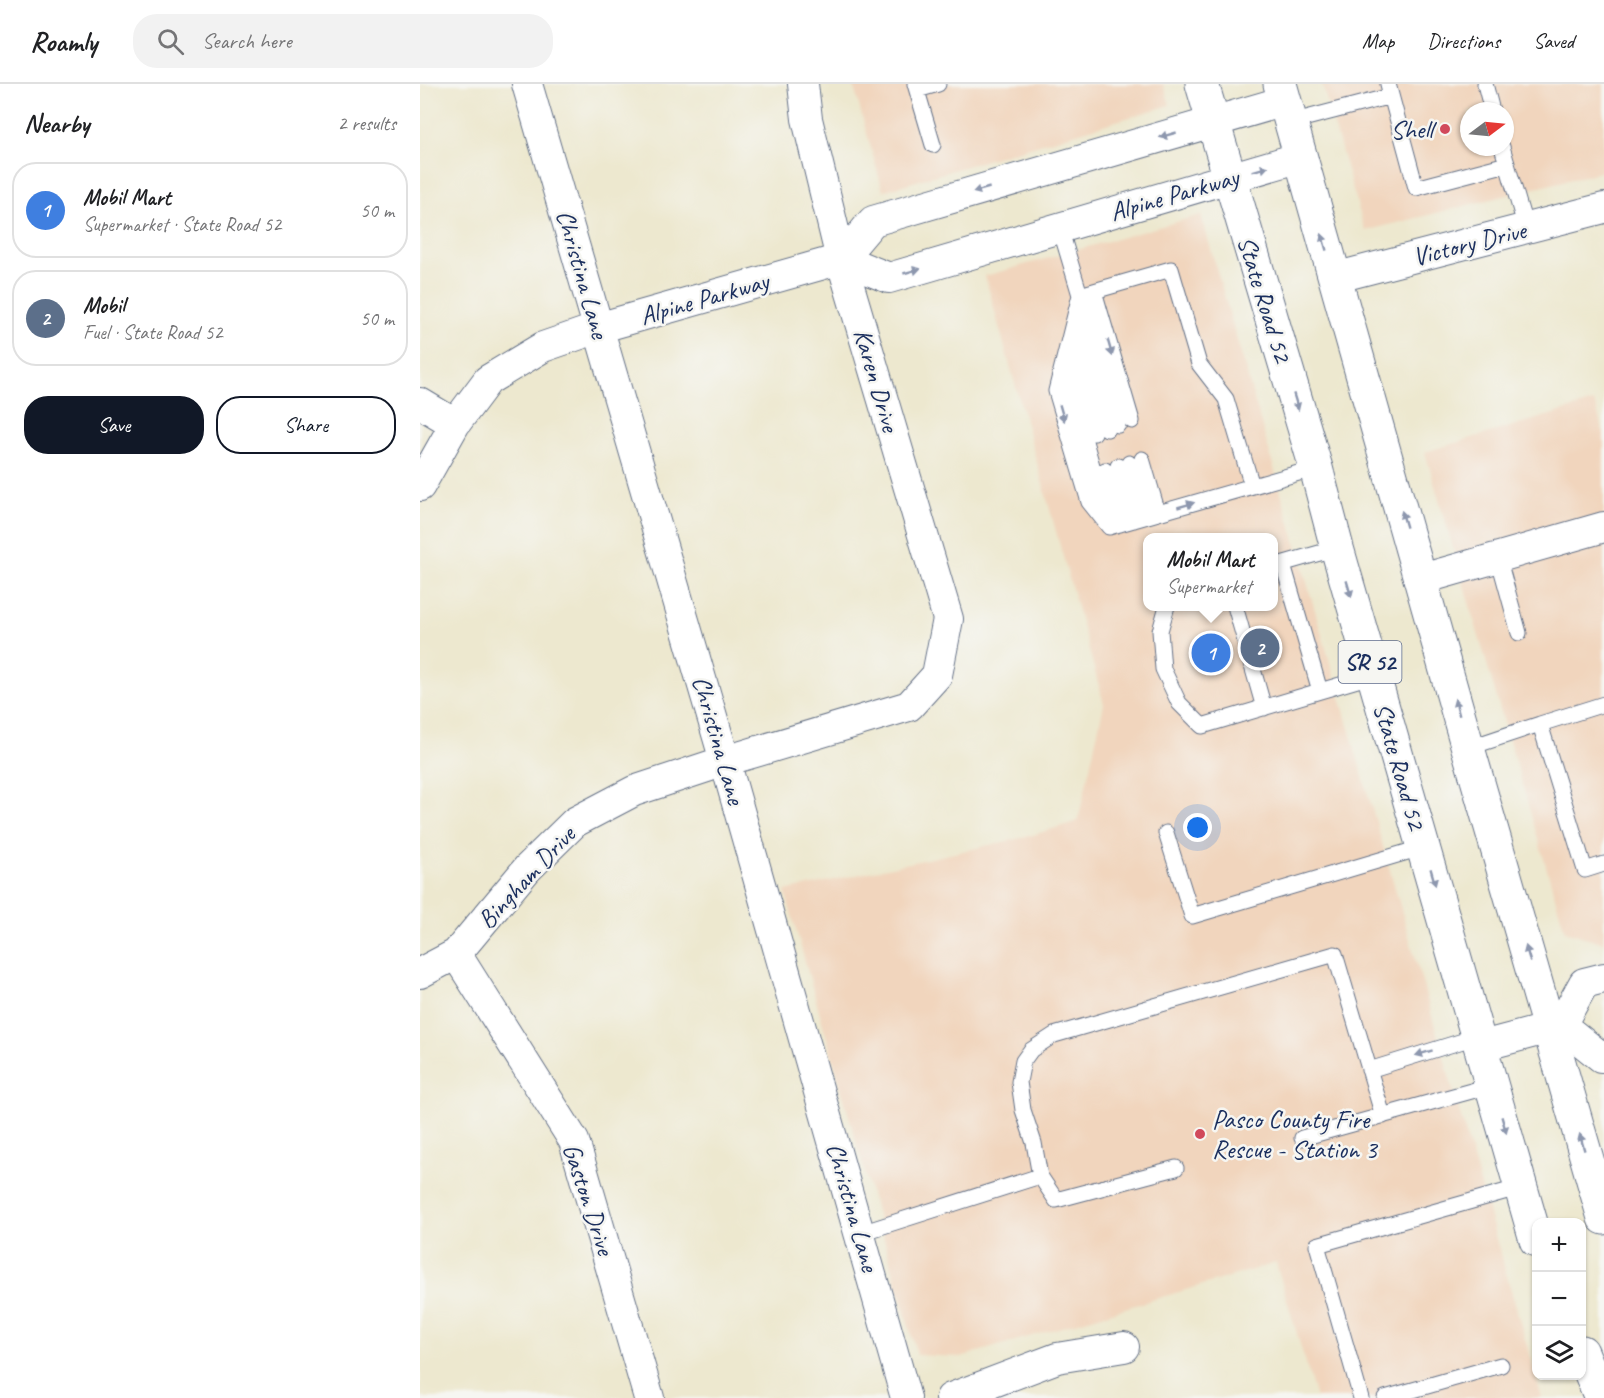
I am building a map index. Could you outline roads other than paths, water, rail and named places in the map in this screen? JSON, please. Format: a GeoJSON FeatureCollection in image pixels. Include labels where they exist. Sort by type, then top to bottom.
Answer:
{"type":"FeatureCollection","features":[{"type":"Feature","properties":{"kind":"main road","name":"State Road 52"},"geometry":{"type":"LineString","coordinates":[[1202,84],[1316,468],[1532,1226]]}},
{"type":"Feature","properties":{"kind":"main road","name":"SR 52"},"geometry":{"type":"LineString","coordinates":[[1285,102],[1422,579],[1468,748],[1555,1027],[1604,1218]]}},
{"type":"Feature","properties":{"kind":"main road"},"geometry":{"type":"LineString","coordinates":[[1586,1364],[1601,1398]]}},
{"type":"Feature","properties":{"kind":"main road"},"geometry":{"type":"LineString","coordinates":[[1576,1380],[1581,1398]]}},
{"type":"Feature","properties":{"kind":"street","name":"Christina Lane"},"geometry":{"type":"LineString","coordinates":[[527,84],[725,761],[861,1233],[906,1398]]}},
{"type":"Feature","properties":{"kind":"street","name":"Karen Drive"},"geometry":{"type":"LineString","coordinates":[[803,84],[807,119],[841,259],[948,619],[937,675]]}},
{"type":"Feature","properties":{"kind":"street"},"geometry":{"type":"LineString","coordinates":[[841,259],[873,221],[1285,102]]}},
{"type":"Feature","properties":{"kind":"street","name":"Alpine Parkway"},"geometry":{"type":"LineString","coordinates":[[420,486],[455,424],[488,380],[543,347],[598,328],[841,259],[889,278],[1301,157]]}},
{"type":"Feature","properties":{"kind":"street","name":"Victory Drive"},"geometry":{"type":"LineString","coordinates":[[1334,278],[1604,208]]}},
{"type":"Feature","properties":{"kind":"street"},"geometry":{"type":"LineString","coordinates":[[420,403],[455,424]]}},
{"type":"Feature","properties":{"kind":"street"},"geometry":{"type":"LineString","coordinates":[[1422,579],[1604,527]]}},
{"type":"Feature","properties":{"kind":"street","name":"Bingham Drive"},"geometry":{"type":"LineString","coordinates":[[420,973],[456,954],[527,869],[575,822],[634,791],[909,706],[937,675]]}},
{"type":"Feature","properties":{"kind":"street","name":"Gaston Drive"},"geometry":{"type":"LineString","coordinates":[[456,954],[574,1141],[649,1398]]}},
{"type":"Feature","properties":{"kind":"street"},"geometry":{"type":"LineString","coordinates":[[1555,1027],[1584,983],[1604,978]]}},
{"type":"Feature","properties":{"kind":"street"},"geometry":{"type":"LineString","coordinates":[[1480,1041],[1555,1027],[1601,1057],[1604,1056]]}},
{"type":"Feature","properties":{"kind":"street"},"geometry":{"type":"LineString","coordinates":[[951,1398],[1057,1358],[1124,1347]]}},
{"type":"Feature","properties":{"kind":"lane"},"geometry":{"type":"LineString","coordinates":[[933,145],[916,87],[938,84]]}},
{"type":"Feature","properties":{"kind":"lane"},"geometry":{"type":"LineString","coordinates":[[1485,84],[1490,102]]}},
{"type":"Feature","properties":{"kind":"lane"},"geometry":{"type":"LineString","coordinates":[[1285,102],[1390,90],[1416,188],[1507,164]]}},
{"type":"Feature","properties":{"kind":"lane"},"geometry":{"type":"LineString","coordinates":[[1505,156],[1526,228]]}},
{"type":"Feature","properties":{"kind":"lane"},"geometry":{"type":"LineString","coordinates":[[1060,228],[1087,293],[1113,427]]}},
{"type":"Feature","properties":{"kind":"lane"},"geometry":{"type":"LineString","coordinates":[[1252,486],[1226,399],[1199,364],[1171,269],[1087,293],[1075,316],[1056,391],[1089,502],[1133,520],[1316,468]]}},
{"type":"Feature","properties":{"kind":"lane"},"geometry":{"type":"LineString","coordinates":[[1075,316],[1113,427]]}},
{"type":"Feature","properties":{"kind":"lane"},"geometry":{"type":"LineString","coordinates":[[1068,344],[1113,427]]}},
{"type":"Feature","properties":{"kind":"lane"},"geometry":{"type":"LineString","coordinates":[[1133,520],[1123,464],[1133,520]]}},
{"type":"Feature","properties":{"kind":"lane"},"geometry":{"type":"LineString","coordinates":[[1320,691],[1279,565],[1337,548]]}},
{"type":"Feature","properties":{"kind":"lane"},"geometry":{"type":"LineString","coordinates":[[1498,557],[1519,633]]}},
{"type":"Feature","properties":{"kind":"lane"},"geometry":{"type":"LineString","coordinates":[[1166,611],[1161,631],[1163,669],[1179,702],[1202,726],[1374,675]]}},
{"type":"Feature","properties":{"kind":"lane"},"geometry":{"type":"LineString","coordinates":[[1236,611],[1264,708]]}},
{"type":"Feature","properties":{"kind":"lane"},"geometry":{"type":"LineString","coordinates":[[1468,748],[1604,704]]}},
{"type":"Feature","properties":{"kind":"lane"},"geometry":{"type":"LineString","coordinates":[[1540,724],[1585,870],[1604,864]]}},
{"type":"Feature","properties":{"kind":"lane"},"geometry":{"type":"LineString","coordinates":[[1166,833],[1192,916],[1424,847]]}},
{"type":"Feature","properties":{"kind":"lane"},"geometry":{"type":"LineString","coordinates":[[1176,1168],[1056,1200],[1040,1176],[1034,1143],[1023,1110],[1019,1082],[1023,1061],[1031,1050],[1054,1035],[1335,954],[1383,1116]]}},
{"type":"Feature","properties":{"kind":"lane"},"geometry":{"type":"LineString","coordinates":[[1369,1070],[1480,1041]]}},
{"type":"Feature","properties":{"kind":"lane"},"geometry":{"type":"LineString","coordinates":[[1302,1138],[1493,1085]]}},
{"type":"Feature","properties":{"kind":"lane"},"geometry":{"type":"LineString","coordinates":[[861,1233],[1040,1176]]}},
{"type":"Feature","properties":{"kind":"lane"},"geometry":{"type":"LineString","coordinates":[[1361,1398],[1317,1245],[1521,1187]]}},
{"type":"Feature","properties":{"kind":"lane"},"geometry":{"type":"LineString","coordinates":[[1385,1398],[1501,1365]]}},
{"type":"Feature","properties":{"kind":"place","name":"Shell"},"geometry":{"type":"Point","coordinates":[1445,129]}},
{"type":"Feature","properties":{"kind":"place","name":"Mobil"},"geometry":{"type":"Point","coordinates":[1260,648]}},
{"type":"Feature","properties":{"kind":"place","name":"Mobil Mart"},"geometry":{"type":"Point","coordinates":[1211,653]}},
{"type":"Feature","properties":{"kind":"place","name":"Pasco County Fire Rescue - Station 3"},"geometry":{"type":"Point","coordinates":[1200,1134]}}]}
